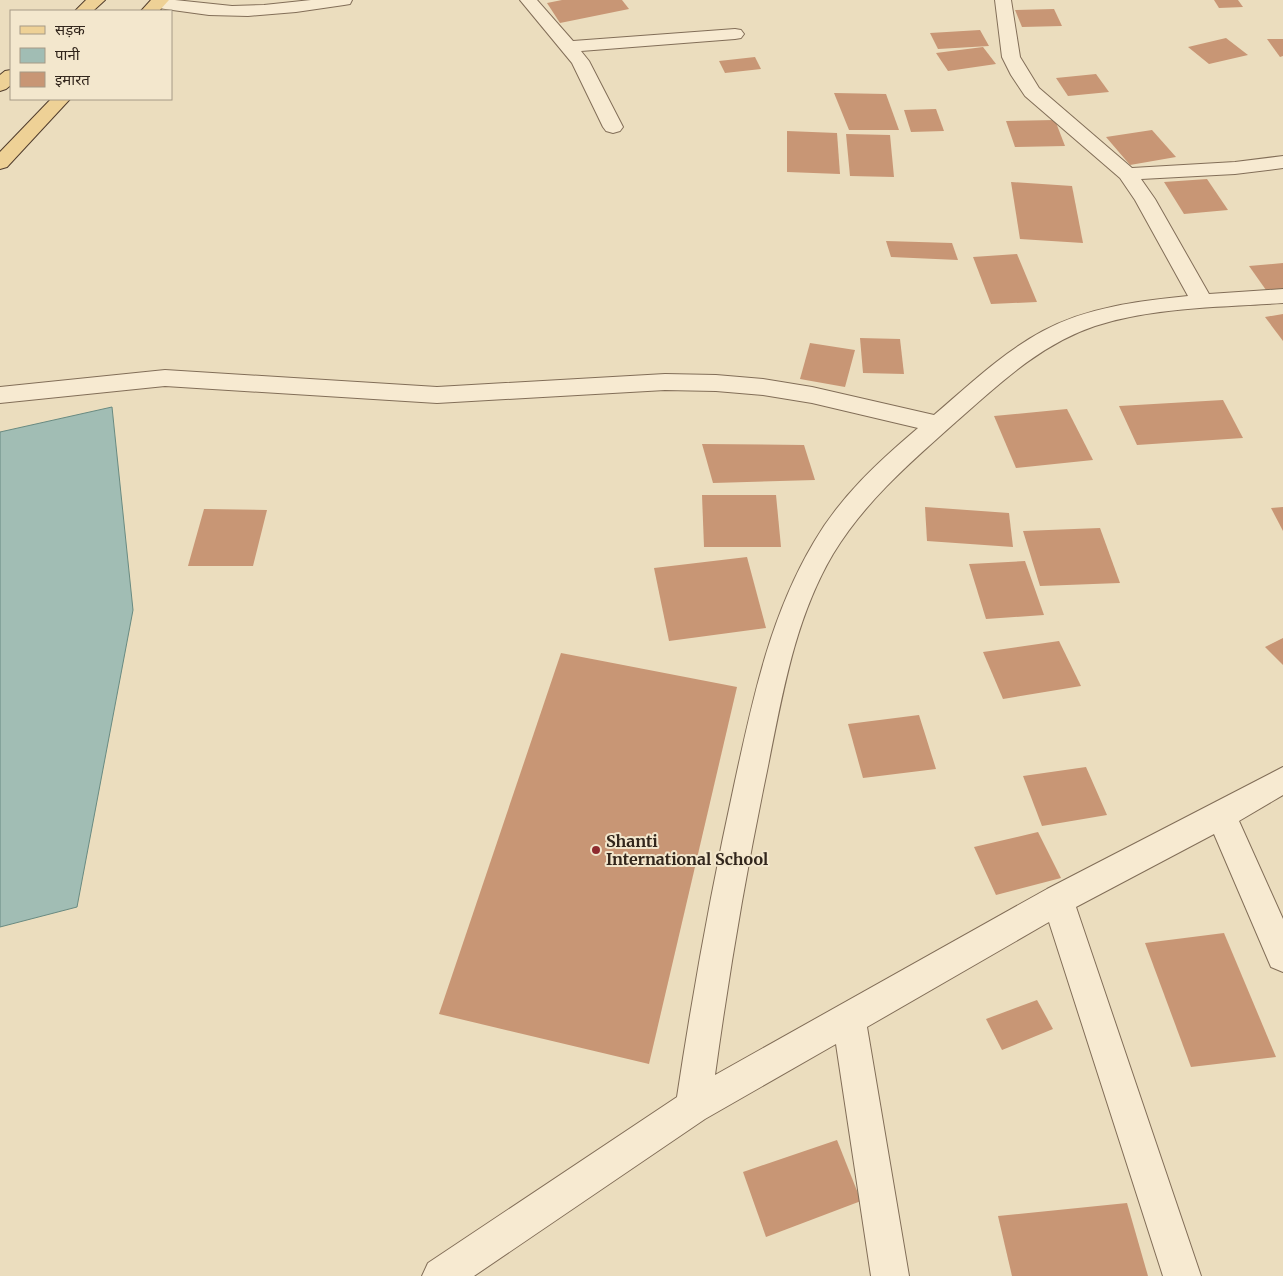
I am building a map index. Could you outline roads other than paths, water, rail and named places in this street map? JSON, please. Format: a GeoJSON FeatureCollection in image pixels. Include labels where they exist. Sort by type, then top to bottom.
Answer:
{"type":"FeatureCollection","features":[{"type":"Feature","properties":{"kind":"main road"},"geometry":{"type":"LineString","coordinates":[[84,10],[97,0]]}},
{"type":"Feature","properties":{"kind":"main road"},"geometry":{"type":"LineString","coordinates":[[0,85],[10,76]]}},
{"type":"Feature","properties":{"kind":"main road"},"geometry":{"type":"LineString","coordinates":[[0,163],[60,100]]}},
{"type":"Feature","properties":{"kind":"street"},"geometry":{"type":"LineString","coordinates":[[156,5],[221,5],[276,9],[344,0]]}},
{"type":"Feature","properties":{"kind":"street"},"geometry":{"type":"LineString","coordinates":[[528,0],[568,47],[589,76],[613,126]]}},
{"type":"Feature","properties":{"kind":"street"},"geometry":{"type":"LineString","coordinates":[[1003,0],[1011,57],[1028,86],[1072,128],[1127,174],[1160,223],[1202,302]]}},
{"type":"Feature","properties":{"kind":"street"},"geometry":{"type":"LineString","coordinates":[[568,47],[735,34]]}},
{"type":"Feature","properties":{"kind":"street"},"geometry":{"type":"LineString","coordinates":[[1127,174],[1235,168],[1283,162]]}},
{"type":"Feature","properties":{"kind":"street"},"geometry":{"type":"LineString","coordinates":[[692,1107],[713,965],[735,846],[776,657],[799,592],[824,546],[854,504],[894,463],[1011,360],[1048,336],[1091,320],[1135,309],[1283,296]]}},
{"type":"Feature","properties":{"kind":"street"},"geometry":{"type":"LineString","coordinates":[[0,394],[165,378],[436,395],[665,382],[716,383],[763,387],[812,395],[938,424]]}},
{"type":"Feature","properties":{"kind":"street"},"geometry":{"type":"LineString","coordinates":[[441,1276],[692,1107],[1058,900],[1221,815],[1283,780]]}},
{"type":"Feature","properties":{"kind":"street"},"geometry":{"type":"LineString","coordinates":[[1221,815],[1283,956]]}},
{"type":"Feature","properties":{"kind":"street"},"geometry":{"type":"LineString","coordinates":[[1058,900],[1182,1276]]}},
{"type":"Feature","properties":{"kind":"street"},"geometry":{"type":"LineString","coordinates":[[849,1018],[890,1276]]}},
{"type":"Feature","properties":{"kind":"water"},"geometry":{"type":"Polygon","coordinates":[[[112,407],[133,610],[77,907],[0,927],[0,432],[112,407]]]}},
{"type":"Feature","properties":{"kind":"place","name":"Shanti International School"},"geometry":{"type":"Point","coordinates":[596,850]}}]}
